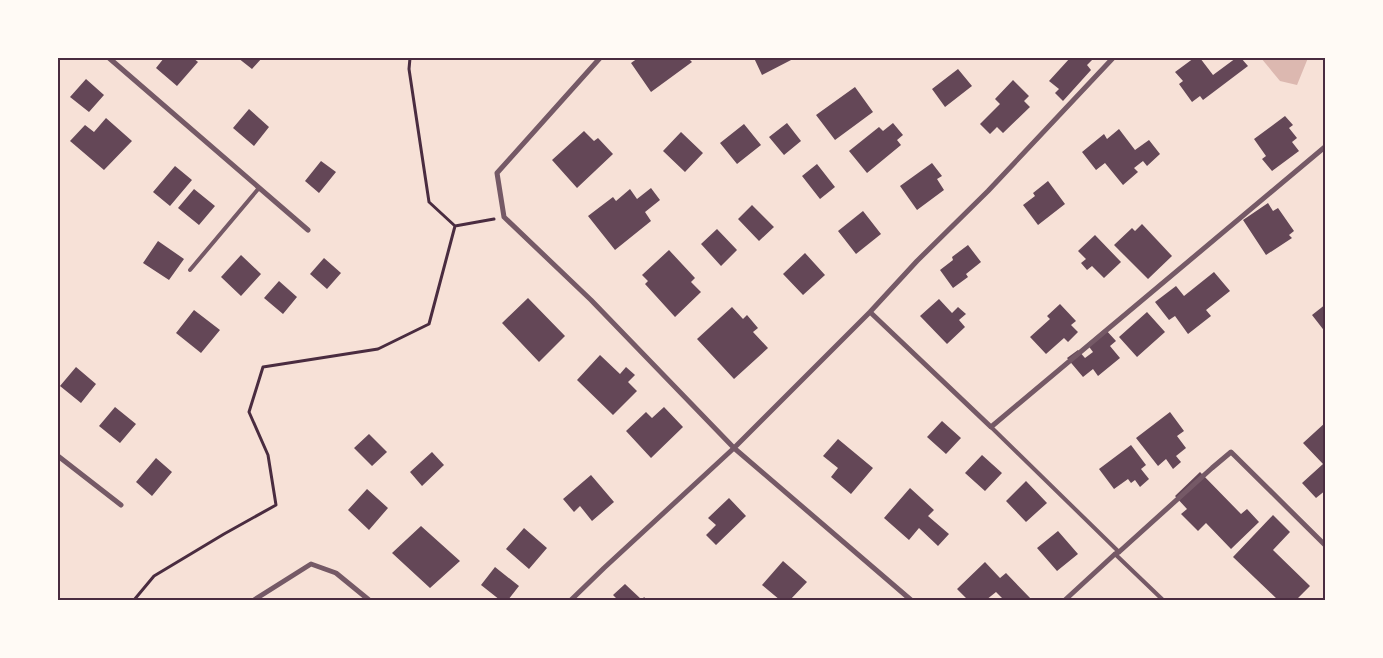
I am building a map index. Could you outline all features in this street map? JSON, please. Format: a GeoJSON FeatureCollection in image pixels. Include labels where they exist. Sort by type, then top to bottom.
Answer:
{"type":"FeatureCollection","features":[{"type":"Feature","properties":{"kind":"street"},"geometry":{"type":"LineString","coordinates":[[109,58],[308,230]]}},
{"type":"Feature","properties":{"kind":"street"},"geometry":{"type":"LineString","coordinates":[[600,58],[497,173],[504,217],[592,300],[734,448],[911,600]]}},
{"type":"Feature","properties":{"kind":"street"},"geometry":{"type":"LineString","coordinates":[[571,600],[734,448],[870,312],[917,260],[988,191],[1113,58]]}},
{"type":"Feature","properties":{"kind":"street"},"geometry":{"type":"LineString","coordinates":[[870,312],[991,427],[1326,146]]}},
{"type":"Feature","properties":{"kind":"street"},"geometry":{"type":"LineString","coordinates":[[1065,600],[1231,452],[1326,546]]}},
{"type":"Feature","properties":{"kind":"street"},"geometry":{"type":"LineString","coordinates":[[58,456],[121,505]]}},
{"type":"Feature","properties":{"kind":"street"},"geometry":{"type":"LineString","coordinates":[[254,600],[311,564],[336,573],[369,600]]}},
{"type":"Feature","properties":{"kind":"lane"},"geometry":{"type":"LineString","coordinates":[[190,270],[259,188]]}},
{"type":"Feature","properties":{"kind":"lane"},"geometry":{"type":"LineString","coordinates":[[991,427],[1163,600]]}},
{"type":"Feature","properties":{"kind":"path"},"geometry":{"type":"LineString","coordinates":[[410,58],[409,69],[429,202],[455,226]]}},
{"type":"Feature","properties":{"kind":"path"},"geometry":{"type":"LineString","coordinates":[[455,226],[504,217]]}},
{"type":"Feature","properties":{"kind":"path"},"geometry":{"type":"LineString","coordinates":[[134,600],[154,576],[276,505],[268,455],[249,412],[263,367],[378,349],[429,324],[455,226]]}},
{"type":"Feature","properties":{"kind":"shaded area"},"geometry":{"type":"Polygon","coordinates":[[[1261,58],[1308,58],[1297,85],[1280,81],[1261,58]]]}},
{"type":"Feature","properties":{"kind":"building"},"geometry":{"type":"Polygon","coordinates":[[[164,58],[193,58],[198,62],[177,86],[156,68],[164,58]]]}},
{"type":"Feature","properties":{"kind":"building"},"geometry":{"type":"Polygon","coordinates":[[[238,58],[262,58],[252,69],[238,58]]]}},
{"type":"Feature","properties":{"kind":"building"},"geometry":{"type":"Polygon","coordinates":[[[638,58],[688,58],[692,62],[651,92],[631,63],[638,58]]]}},
{"type":"Feature","properties":{"kind":"building"},"geometry":{"type":"Polygon","coordinates":[[[754,58],[793,58],[793,59],[762,75],[754,58]]]}},
{"type":"Feature","properties":{"kind":"building"},"geometry":{"type":"Polygon","coordinates":[[[1070,58],[1094,58],[1087,65],[1091,70],[1063,101],[1055,93],[1059,89],[1049,81],[1070,58]]]}},
{"type":"Feature","properties":{"kind":"building"},"geometry":{"type":"Polygon","coordinates":[[[1194,58],[1200,58],[1213,75],[1236,58],[1241,58],[1248,66],[1203,100],[1200,96],[1192,102],[1179,84],[1183,81],[1175,72],[1194,58]]]}},
{"type":"Feature","properties":{"kind":"building"},"geometry":{"type":"Polygon","coordinates":[[[958,69],[972,86],[945,107],[932,89],[958,69]]]}},
{"type":"Feature","properties":{"kind":"building"},"geometry":{"type":"Polygon","coordinates":[[[86,79],[104,95],[89,112],[70,97],[86,79]]]}},
{"type":"Feature","properties":{"kind":"building"},"geometry":{"type":"Polygon","coordinates":[[[1013,80],[1029,96],[1024,101],[1030,107],[1003,133],[997,127],[990,134],[980,124],[1000,104],[995,99],[1013,80]]]}},
{"type":"Feature","properties":{"kind":"building"},"geometry":{"type":"Polygon","coordinates":[[[855,87],[873,112],[835,140],[816,115],[855,87]]]}},
{"type":"Feature","properties":{"kind":"building"},"geometry":{"type":"Polygon","coordinates":[[[249,109],[269,127],[254,146],[233,128],[249,109]]]}},
{"type":"Feature","properties":{"kind":"building"},"geometry":{"type":"Polygon","coordinates":[[[1285,116],[1293,125],[1289,128],[1297,138],[1292,142],[1299,151],[1272,171],[1262,159],[1266,156],[1254,139],[1285,116]]]}},
{"type":"Feature","properties":{"kind":"building"},"geometry":{"type":"Polygon","coordinates":[[[106,118],[132,141],[104,170],[70,141],[85,125],[94,132],[106,118]]]}},
{"type":"Feature","properties":{"kind":"building"},"geometry":{"type":"Polygon","coordinates":[[[787,123],[801,141],[784,155],[769,137],[787,123]]]}},
{"type":"Feature","properties":{"kind":"building"},"geometry":{"type":"Polygon","coordinates":[[[893,123],[903,135],[897,140],[901,145],[867,173],[849,151],[879,127],[883,131],[893,123]]]}},
{"type":"Feature","properties":{"kind":"building"},"geometry":{"type":"Polygon","coordinates":[[[744,124],[761,145],[737,164],[720,143],[744,124]]]}},
{"type":"Feature","properties":{"kind":"building"},"geometry":{"type":"Polygon","coordinates":[[[1119,129],[1135,150],[1149,140],[1160,154],[1147,166],[1143,161],[1134,168],[1138,172],[1123,185],[1105,163],[1096,170],[1082,152],[1104,134],[1107,139],[1119,129]]]}},
{"type":"Feature","properties":{"kind":"building"},"geometry":{"type":"Polygon","coordinates":[[[584,131],[594,141],[598,138],[613,154],[577,188],[552,160],[584,131]]]}},
{"type":"Feature","properties":{"kind":"building"},"geometry":{"type":"Polygon","coordinates":[[[681,132],[703,153],[685,172],[663,151],[681,132]]]}},
{"type":"Feature","properties":{"kind":"building"},"geometry":{"type":"Polygon","coordinates":[[[321,161],[336,172],[319,193],[305,181],[321,161]]]}},
{"type":"Feature","properties":{"kind":"building"},"geometry":{"type":"Polygon","coordinates":[[[932,163],[942,176],[937,179],[944,190],[917,210],[900,186],[932,163]]]}},
{"type":"Feature","properties":{"kind":"building"},"geometry":{"type":"Polygon","coordinates":[[[817,164],[835,187],[820,199],[802,176],[817,164]]]}},
{"type":"Feature","properties":{"kind":"building"},"geometry":{"type":"Polygon","coordinates":[[[175,166],[192,180],[170,206],[153,192],[175,166]]]}},
{"type":"Feature","properties":{"kind":"building"},"geometry":{"type":"Polygon","coordinates":[[[1048,181],[1065,204],[1038,225],[1023,205],[1035,196],[1033,193],[1048,181]]]}},
{"type":"Feature","properties":{"kind":"building"},"geometry":{"type":"Polygon","coordinates":[[[651,188],[660,200],[645,212],[651,221],[615,250],[588,216],[613,197],[616,201],[630,189],[637,199],[651,188]]]}},
{"type":"Feature","properties":{"kind":"building"},"geometry":{"type":"Polygon","coordinates":[[[194,189],[215,206],[199,225],[178,208],[194,189]]]}},
{"type":"Feature","properties":{"kind":"building"},"geometry":{"type":"Polygon","coordinates":[[[1268,203],[1273,211],[1278,208],[1294,231],[1289,235],[1292,238],[1266,255],[1243,220],[1268,203]]]}},
{"type":"Feature","properties":{"kind":"building"},"geometry":{"type":"Polygon","coordinates":[[[752,205],[774,227],[759,241],[738,219],[752,205]]]}},
{"type":"Feature","properties":{"kind":"building"},"geometry":{"type":"Polygon","coordinates":[[[863,211],[881,234],[856,254],[838,231],[863,211]]]}},
{"type":"Feature","properties":{"kind":"building"},"geometry":{"type":"Polygon","coordinates":[[[1142,224],[1172,256],[1148,279],[1114,245],[1132,228],[1135,231],[1142,224]]]}},
{"type":"Feature","properties":{"kind":"building"},"geometry":{"type":"Polygon","coordinates":[[[717,229],[737,250],[721,266],[701,244],[717,229]]]}},
{"type":"Feature","properties":{"kind":"building"},"geometry":{"type":"Polygon","coordinates":[[[1095,235],[1121,262],[1104,278],[1092,266],[1087,270],[1081,263],[1086,259],[1078,251],[1095,235]]]}},
{"type":"Feature","properties":{"kind":"building"},"geometry":{"type":"Polygon","coordinates":[[[158,241],[184,259],[169,280],[143,263],[158,241]]]}},
{"type":"Feature","properties":{"kind":"building"},"geometry":{"type":"Polygon","coordinates":[[[968,245],[981,262],[966,274],[968,277],[953,288],[940,270],[953,260],[952,257],[968,245]]]}},
{"type":"Feature","properties":{"kind":"building"},"geometry":{"type":"Polygon","coordinates":[[[669,250],[695,278],[691,282],[701,292],[675,317],[645,284],[648,281],[642,275],[669,250]]]}},
{"type":"Feature","properties":{"kind":"building"},"geometry":{"type":"Polygon","coordinates":[[[805,253],[825,275],[803,295],[783,274],[805,253]]]}},
{"type":"Feature","properties":{"kind":"building"},"geometry":{"type":"Polygon","coordinates":[[[241,255],[261,274],[241,296],[221,277],[241,255]]]}},
{"type":"Feature","properties":{"kind":"building"},"geometry":{"type":"Polygon","coordinates":[[[324,258],[341,273],[327,289],[310,274],[324,258]]]}},
{"type":"Feature","properties":{"kind":"building"},"geometry":{"type":"Polygon","coordinates":[[[1214,272],[1230,291],[1206,310],[1211,316],[1188,334],[1175,316],[1169,320],[1155,302],[1176,286],[1184,296],[1214,272]]]}},
{"type":"Feature","properties":{"kind":"building"},"geometry":{"type":"Polygon","coordinates":[[[279,281],[297,297],[283,314],[264,298],[279,281]]]}},
{"type":"Feature","properties":{"kind":"building"},"geometry":{"type":"Polygon","coordinates":[[[528,298],[565,336],[539,362],[502,323],[528,298]]]}},
{"type":"Feature","properties":{"kind":"building"},"geometry":{"type":"Polygon","coordinates":[[[939,299],[952,313],[958,307],[966,314],[959,320],[965,327],[947,344],[920,316],[939,299]]]}},
{"type":"Feature","properties":{"kind":"building"},"geometry":{"type":"Polygon","coordinates":[[[1060,304],[1076,321],[1071,325],[1078,332],[1068,342],[1064,338],[1046,354],[1030,337],[1050,319],[1047,316],[1060,304]]]}},
{"type":"Feature","properties":{"kind":"building"},"geometry":{"type":"Polygon","coordinates":[[[1326,304],[1326,333],[1312,315],[1326,304]]]}},
{"type":"Feature","properties":{"kind":"building"},"geometry":{"type":"Polygon","coordinates":[[[732,307],[743,319],[747,315],[758,328],[753,332],[768,348],[734,379],[697,339],[732,307]]]}},
{"type":"Feature","properties":{"kind":"building"},"geometry":{"type":"Polygon","coordinates":[[[194,310],[220,330],[201,353],[176,333],[194,310]]]}},
{"type":"Feature","properties":{"kind":"building"},"geometry":{"type":"Polygon","coordinates":[[[1147,312],[1165,332],[1137,357],[1119,337],[1147,312]]]}},
{"type":"Feature","properties":{"kind":"building"},"geometry":{"type":"Polygon","coordinates":[[[1105,329],[1116,341],[1110,346],[1120,358],[1098,376],[1093,369],[1083,377],[1067,358],[1078,350],[1085,358],[1093,352],[1087,344],[1105,329]]]}},
{"type":"Feature","properties":{"kind":"building"},"geometry":{"type":"Polygon","coordinates":[[[600,355],[620,374],[626,367],[635,375],[628,382],[637,391],[613,415],[577,380],[600,355]]]}},
{"type":"Feature","properties":{"kind":"building"},"geometry":{"type":"Polygon","coordinates":[[[76,367],[96,384],[81,403],[60,386],[76,367]]]}},
{"type":"Feature","properties":{"kind":"building"},"geometry":{"type":"Polygon","coordinates":[[[115,407],[136,424],[120,443],[99,426],[115,407]]]}},
{"type":"Feature","properties":{"kind":"building"},"geometry":{"type":"Polygon","coordinates":[[[664,407],[683,427],[651,458],[626,431],[646,412],[652,418],[664,407]]]}},
{"type":"Feature","properties":{"kind":"building"},"geometry":{"type":"Polygon","coordinates":[[[1170,412],[1184,431],[1177,436],[1186,448],[1176,456],[1181,462],[1173,469],[1166,459],[1158,466],[1136,438],[1170,412]]]}},
{"type":"Feature","properties":{"kind":"building"},"geometry":{"type":"Polygon","coordinates":[[[942,421],[961,438],[946,454],[927,437],[942,421]]]}},
{"type":"Feature","properties":{"kind":"building"},"geometry":{"type":"Polygon","coordinates":[[[1326,422],[1326,490],[1316,498],[1302,483],[1323,464],[1303,443],[1326,422]]]}},
{"type":"Feature","properties":{"kind":"building"},"geometry":{"type":"Polygon","coordinates":[[[369,434],[387,452],[372,466],[354,448],[369,434]]]}},
{"type":"Feature","properties":{"kind":"building"},"geometry":{"type":"Polygon","coordinates":[[[838,439],[873,468],[851,494],[831,477],[838,468],[823,456],[838,439]]]}},
{"type":"Feature","properties":{"kind":"building"},"geometry":{"type":"Polygon","coordinates":[[[1131,445],[1146,465],[1141,469],[1149,479],[1140,487],[1135,480],[1131,483],[1128,479],[1114,489],[1099,469],[1131,445]]]}},
{"type":"Feature","properties":{"kind":"building"},"geometry":{"type":"Polygon","coordinates":[[[432,452],[444,465],[422,486],[410,472],[432,452]]]}},
{"type":"Feature","properties":{"kind":"building"},"geometry":{"type":"Polygon","coordinates":[[[982,455],[1002,473],[985,491],[965,473],[982,455]]]}},
{"type":"Feature","properties":{"kind":"building"},"geometry":{"type":"Polygon","coordinates":[[[156,458],[172,472],[152,496],[136,482],[156,458]]]}},
{"type":"Feature","properties":{"kind":"building"},"geometry":{"type":"Polygon","coordinates":[[[1200,472],[1241,514],[1247,509],[1259,522],[1231,549],[1206,523],[1198,531],[1181,514],[1187,509],[1175,496],[1200,472]]]}},
{"type":"Feature","properties":{"kind":"building"},"geometry":{"type":"Polygon","coordinates":[[[591,475],[614,502],[592,521],[580,506],[574,512],[563,499],[591,475]]]}},
{"type":"Feature","properties":{"kind":"building"},"geometry":{"type":"Polygon","coordinates":[[[1026,481],[1047,503],[1026,522],[1006,501],[1026,481]]]}},
{"type":"Feature","properties":{"kind":"building"},"geometry":{"type":"Polygon","coordinates":[[[910,488],[934,510],[928,516],[949,534],[938,546],[919,528],[909,540],[884,518],[910,488]]]}},
{"type":"Feature","properties":{"kind":"building"},"geometry":{"type":"Polygon","coordinates":[[[367,489],[388,508],[369,530],[348,510],[367,489]]]}},
{"type":"Feature","properties":{"kind":"building"},"geometry":{"type":"Polygon","coordinates":[[[729,498],[746,516],[716,545],[706,535],[716,525],[708,518],[729,498]]]}},
{"type":"Feature","properties":{"kind":"building"},"geometry":{"type":"Polygon","coordinates":[[[1273,515],[1290,532],[1273,550],[1310,586],[1296,600],[1278,600],[1233,557],[1273,515]]]}},
{"type":"Feature","properties":{"kind":"building"},"geometry":{"type":"Polygon","coordinates":[[[421,526],[460,561],[430,588],[392,553],[421,526]]]}},
{"type":"Feature","properties":{"kind":"building"},"geometry":{"type":"Polygon","coordinates":[[[524,528],[547,548],[529,569],[506,549],[524,528]]]}},
{"type":"Feature","properties":{"kind":"building"},"geometry":{"type":"Polygon","coordinates":[[[1058,531],[1078,554],[1057,571],[1037,548],[1058,531]]]}},
{"type":"Feature","properties":{"kind":"building"},"geometry":{"type":"Polygon","coordinates":[[[783,561],[807,582],[790,600],[780,600],[762,585],[783,561]]]}},
{"type":"Feature","properties":{"kind":"building"},"geometry":{"type":"Polygon","coordinates":[[[985,562],[1000,578],[1006,573],[1032,600],[1004,600],[996,592],[986,600],[968,600],[957,589],[985,562]]]}},
{"type":"Feature","properties":{"kind":"building"},"geometry":{"type":"Polygon","coordinates":[[[495,567],[519,586],[508,600],[500,600],[481,585],[495,567]]]}},
{"type":"Feature","properties":{"kind":"building"},"geometry":{"type":"Polygon","coordinates":[[[625,584],[642,600],[614,600],[616,598],[613,595],[625,584]]]}}]}
